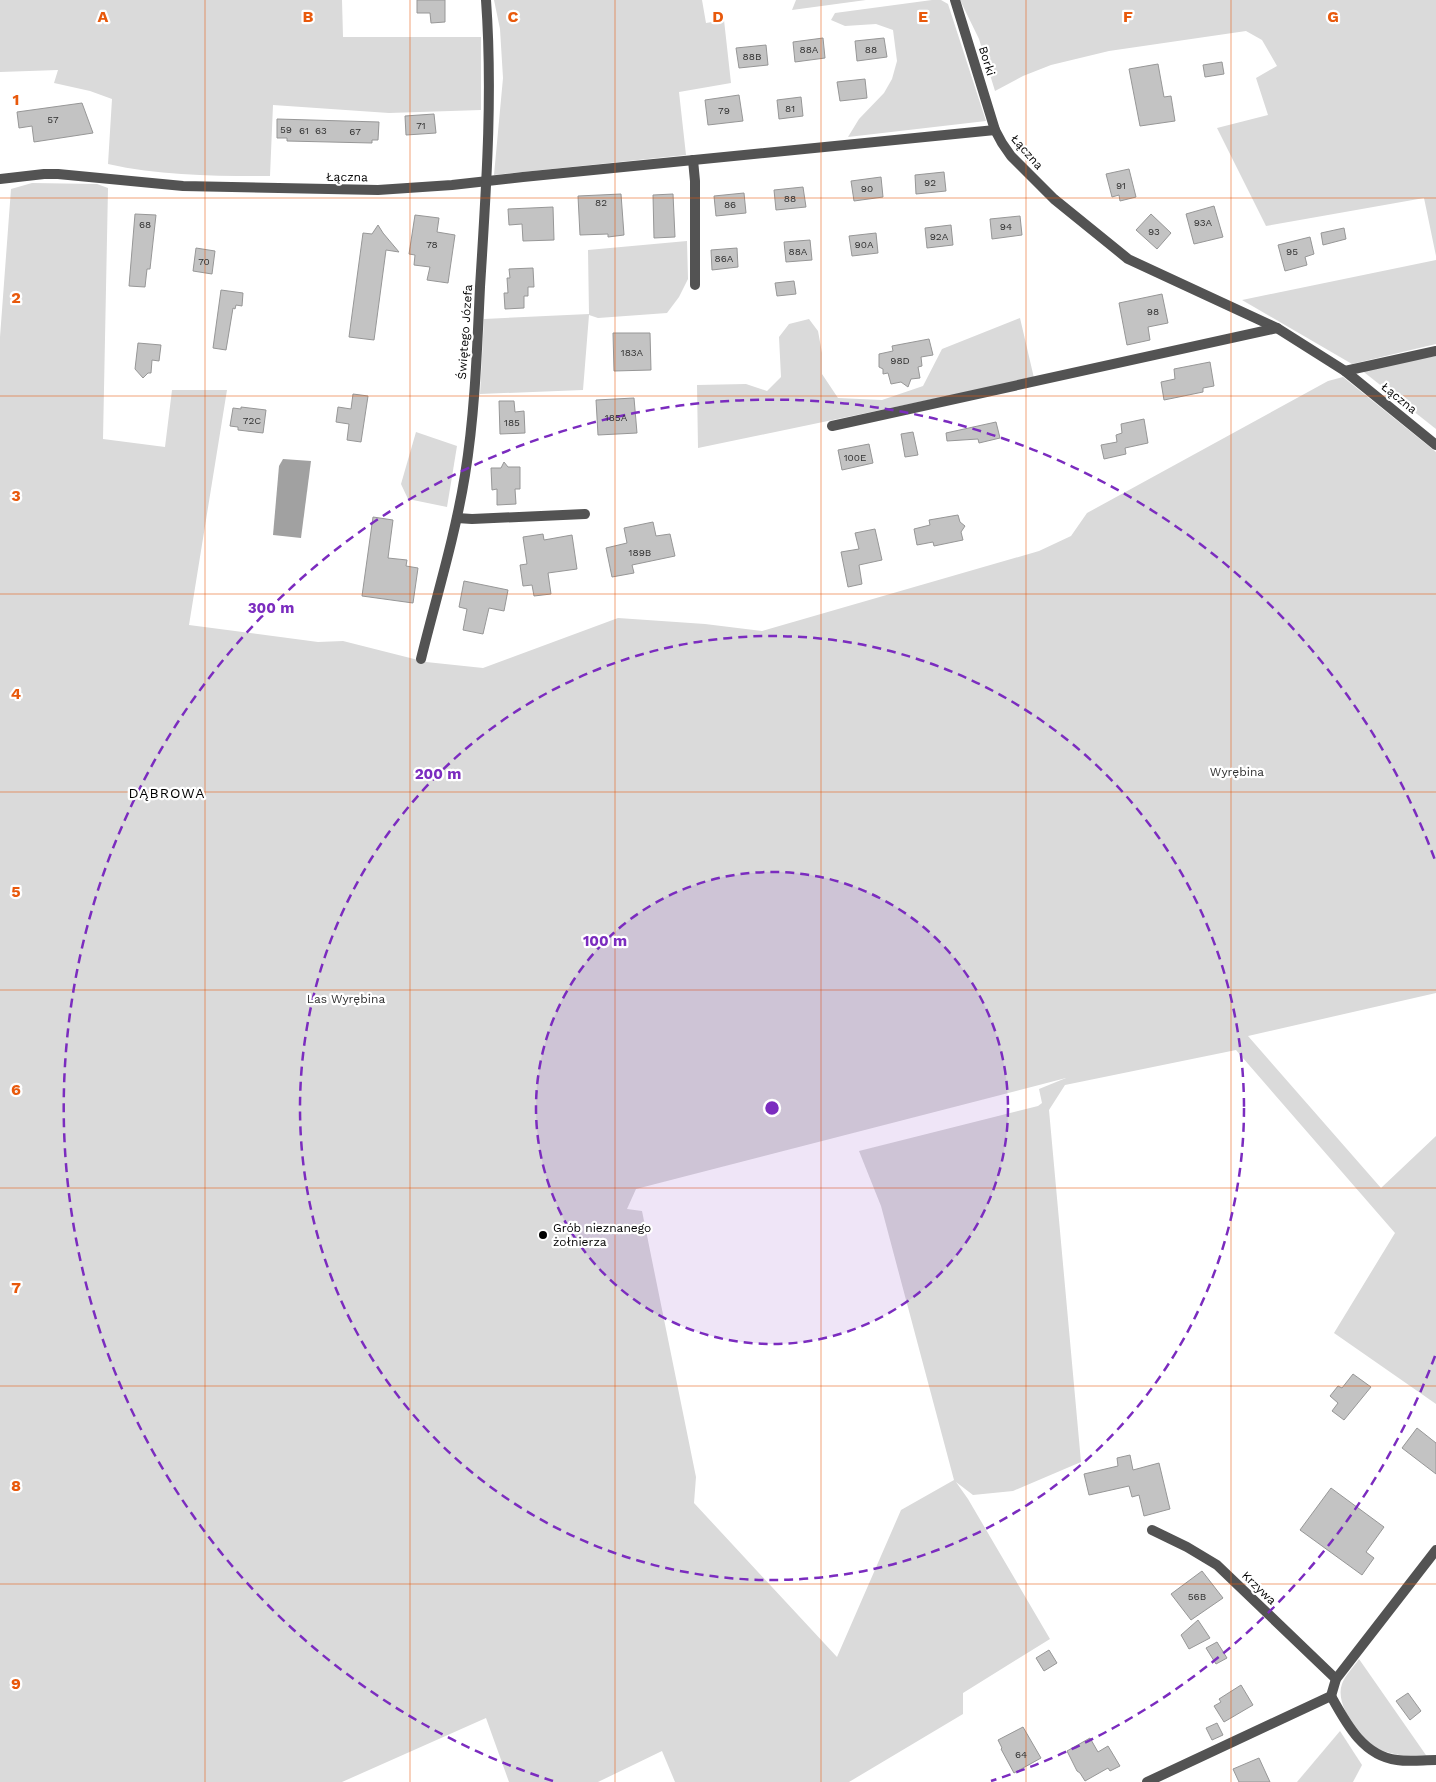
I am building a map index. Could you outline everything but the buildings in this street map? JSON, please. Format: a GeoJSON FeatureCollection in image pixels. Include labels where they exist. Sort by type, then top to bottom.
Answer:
{"type":"FeatureCollection","features":[{"type":"Feature","properties":{"kind":"street","name":"Świętego Józefa"},"geometry":{"type":"LineString","coordinates":[[420,659],[457,518],[465,477],[471,429],[487,181],[490,70],[486,0]]}},
{"type":"Feature","properties":{"kind":"street","name":"Borki"},"geometry":{"type":"LineString","coordinates":[[955,0],[995,130]]}},
{"type":"Feature","properties":{"kind":"street","name":"Łączna"},"geometry":{"type":"LineString","coordinates":[[0,178],[58,174],[182,186],[378,190],[452,185],[995,130],[1011,156],[1054,200],[1128,259],[1276,328],[1346,371],[1436,445]]}},
{"type":"Feature","properties":{"kind":"street"},"geometry":{"type":"LineString","coordinates":[[693,160],[695,181],[695,286]]}},
{"type":"Feature","properties":{"kind":"street"},"geometry":{"type":"LineString","coordinates":[[832,426],[1276,328]]}},
{"type":"Feature","properties":{"kind":"street","name":"Łączna"},"geometry":{"type":"LineString","coordinates":[[1346,371],[1436,351]]}},
{"type":"Feature","properties":{"kind":"street"},"geometry":{"type":"LineString","coordinates":[[457,518],[584,514]]}},
{"type":"Feature","properties":{"kind":"street","name":"Krzywa"},"geometry":{"type":"LineString","coordinates":[[1152,1530],[1187,1547],[1217,1565],[1336,1679]]}},
{"type":"Feature","properties":{"kind":"street"},"geometry":{"type":"LineString","coordinates":[[1436,1550],[1336,1679],[1331,1696],[1349,1728],[1366,1746],[1378,1754],[1397,1760],[1436,1760]]}},
{"type":"Feature","properties":{"kind":"street"},"geometry":{"type":"LineString","coordinates":[[1147,1782],[1331,1696]]}},
{"type":"Feature","properties":{"kind":"green space"},"geometry":{"type":"Polygon","coordinates":[[[0,0],[342,0],[343,37],[481,37],[481,110],[389,113],[273,105],[270,176],[168,173],[108,164],[112,99],[90,91],[54,83],[58,70],[0,72],[0,0]]]}},
{"type":"Feature","properties":{"kind":"green space"},"geometry":{"type":"Polygon","coordinates":[[[494,0],[702,0],[706,23],[724,20],[731,83],[679,92],[686,155],[494,175],[503,78],[500,29],[494,0]]]}},
{"type":"Feature","properties":{"kind":"green space"},"geometry":{"type":"Polygon","coordinates":[[[796,0],[866,0],[792,10],[796,0]]]}},
{"type":"Feature","properties":{"kind":"green space"},"geometry":{"type":"Polygon","coordinates":[[[941,0],[948,4],[986,121],[848,137],[859,119],[884,93],[892,79],[897,61],[893,30],[876,24],[845,26],[831,20],[835,13],[941,0]]]}},
{"type":"Feature","properties":{"kind":"green space"},"geometry":{"type":"Polygon","coordinates":[[[960,0],[1436,0],[1436,256],[1424,198],[1266,226],[1217,128],[1268,115],[1256,78],[1277,66],[1262,40],[1246,31],[1109,51],[1051,65],[1023,76],[995,91],[979,39],[960,0]]]}},
{"type":"Feature","properties":{"kind":"green space","name":"Las Wyrębina"},"geometry":{"type":"Polygon","coordinates":[[[32,183],[97,184],[108,188],[103,439],[165,447],[172,390],[227,390],[189,625],[318,642],[343,641],[426,662],[483,668],[618,618],[705,624],[762,631],[1039,551],[1071,536],[1087,513],[1328,381],[1343,377],[1436,452],[1436,993],[1248,1036],[1381,1188],[1436,1136],[1436,1404],[1334,1333],[1395,1233],[1236,1050],[1065,1085],[1049,1110],[1081,1462],[1013,1491],[973,1495],[956,1482],[968,1499],[1050,1639],[963,1693],[963,1714],[849,1782],[675,1782],[662,1751],[598,1782],[509,1782],[486,1718],[342,1782],[0,1782],[0,337],[11,189],[32,183]],[[1066,1078],[636,1189],[627,1209],[642,1211],[696,1477],[694,1503],[837,1657],[901,1510],[954,1480],[881,1206],[859,1151],[1038,1106],[1042,1103],[1039,1089],[1066,1078]]]}},
{"type":"Feature","properties":{"kind":"green space"},"geometry":{"type":"Polygon","coordinates":[[[687,241],[688,279],[679,297],[667,313],[598,318],[589,315],[583,390],[480,394],[484,319],[589,314],[588,250],[687,241]]]}},
{"type":"Feature","properties":{"kind":"green space"},"geometry":{"type":"Polygon","coordinates":[[[1436,260],[1436,344],[1352,364],[1242,300],[1436,260]]]}},
{"type":"Feature","properties":{"kind":"green space"},"geometry":{"type":"Polygon","coordinates":[[[1020,318],[1034,378],[698,448],[697,385],[746,384],[767,391],[781,377],[779,337],[789,324],[809,319],[818,331],[822,353],[822,374],[838,398],[882,400],[923,386],[942,349],[1020,318]]]}},
{"type":"Feature","properties":{"kind":"green space"},"geometry":{"type":"Polygon","coordinates":[[[1436,356],[1436,429],[1360,369],[1436,356]]]}},
{"type":"Feature","properties":{"kind":"green space"},"geometry":{"type":"Polygon","coordinates":[[[416,432],[457,446],[447,507],[408,499],[401,484],[416,432]]]}},
{"type":"Feature","properties":{"kind":"green space"},"geometry":{"type":"Polygon","coordinates":[[[1359,1659],[1428,1758],[1397,1754],[1378,1749],[1371,1745],[1357,1730],[1345,1711],[1341,1692],[1343,1681],[1359,1659]]]}},
{"type":"Feature","properties":{"kind":"green space"},"geometry":{"type":"Polygon","coordinates":[[[1340,1731],[1362,1765],[1353,1782],[1297,1782],[1340,1731]]]}},
{"type":"Feature","properties":{"kind":"shaded area"},"geometry":{"type":"Polygon","coordinates":[[[283,459],[311,461],[301,538],[273,535],[279,466],[283,459]]]}},
{"type":"Feature","properties":{"kind":"place","name":"Grób nieznanego żołnierza"},"geometry":{"type":"Point","coordinates":[543,1235]}},
{"type":"Feature","properties":{"kind":"district","name":"DĄBROWA"},"geometry":{"type":"Point","coordinates":[167,793]}},
{"type":"Feature","properties":{"kind":"park label","name":"Wyrębina"},"geometry":{"type":"Point","coordinates":[1237,772]}}]}
